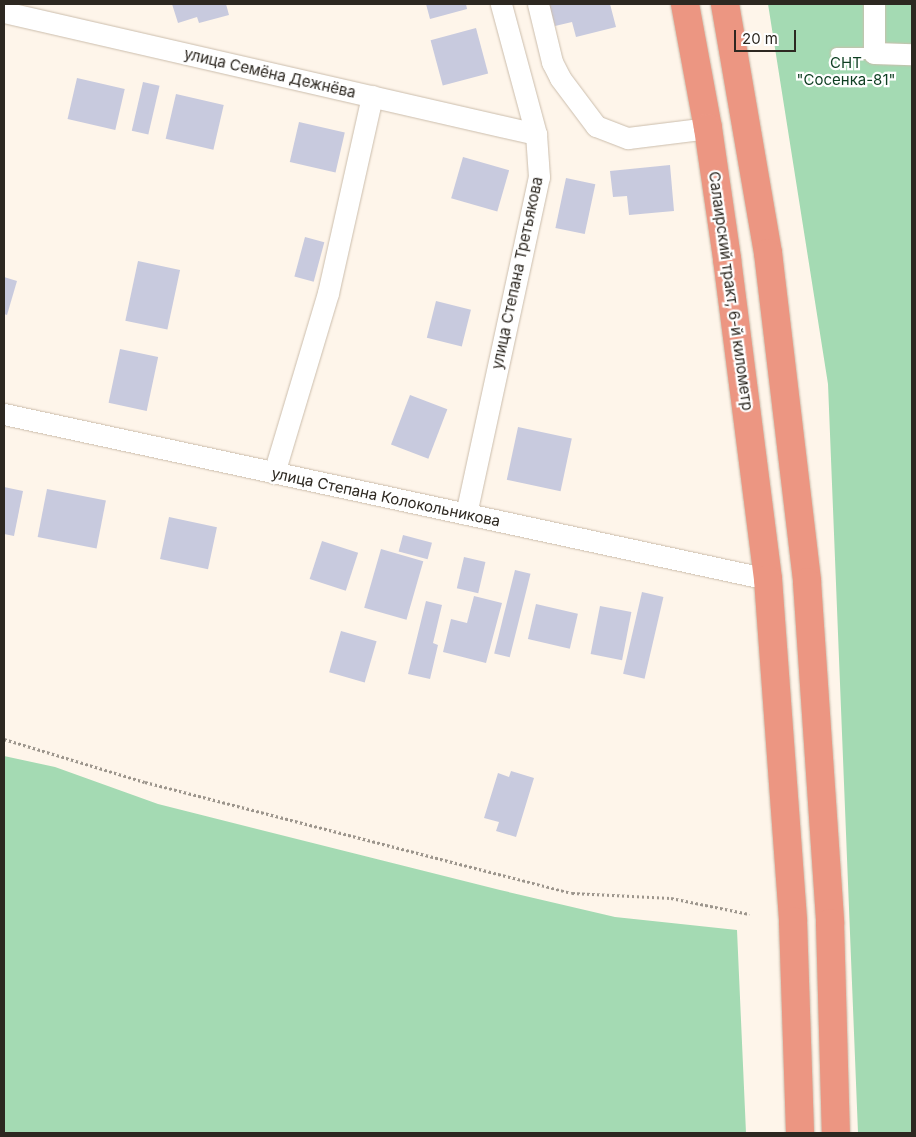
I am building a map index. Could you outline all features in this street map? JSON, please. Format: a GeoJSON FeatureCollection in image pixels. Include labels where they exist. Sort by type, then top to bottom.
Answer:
{"type":"FeatureCollection","features":[{"type":"Feature","properties":{"kind":"highway","name":"Салаирский тракт, 6-й километр"},"geometry":{"type":"LineString","coordinates":[[685,4],[708,128],[727,258],[768,579],[794,921],[800,1133]]}},
{"type":"Feature","properties":{"kind":"highway"},"geometry":{"type":"LineString","coordinates":[[725,4],[768,253],[807,582],[830,923],[836,1133]]}},
{"type":"Feature","properties":{"kind":"highway"},"geometry":{"type":"LineString","coordinates":[[727,258],[768,253]]}},
{"type":"Feature","properties":{"kind":"street","name":"улица Степана Третьякова"},"geometry":{"type":"LineString","coordinates":[[466,514],[539,177],[536,134],[501,4]]}},
{"type":"Feature","properties":{"kind":"street"},"geometry":{"type":"LineString","coordinates":[[538,4],[552,62],[560,78],[596,126],[628,138],[708,128]]}},
{"type":"Feature","properties":{"kind":"street"},"geometry":{"type":"LineString","coordinates":[[874,4],[874,53],[912,54]]}},
{"type":"Feature","properties":{"kind":"street","name":"улица Семёна Дежнёва"},"geometry":{"type":"LineString","coordinates":[[4,12],[536,134]]}},
{"type":"Feature","properties":{"kind":"street"},"geometry":{"type":"LineString","coordinates":[[274,473],[328,293],[372,96]]}},
{"type":"Feature","properties":{"kind":"street","name":"улица Степана Колокольникова"},"geometry":{"type":"LineString","coordinates":[[4,414],[768,579]]}},
{"type":"Feature","properties":{"kind":"lane"},"geometry":{"type":"LineString","coordinates":[[836,53],[874,53]]}},
{"type":"Feature","properties":{"kind":"path"},"geometry":{"type":"LineString","coordinates":[[4,739],[145,782],[572,894],[671,898],[749,914]]}},
{"type":"Feature","properties":{"kind":"green space","name":"СНТ \"Сосенка-81\""},"geometry":{"type":"Polygon","coordinates":[[[768,4],[912,4],[912,1133],[858,1133],[828,384],[768,4]]]}},
{"type":"Feature","properties":{"kind":"green space"},"geometry":{"type":"Polygon","coordinates":[[[4,756],[55,767],[158,804],[500,890],[615,917],[737,930],[746,1133],[4,1133],[4,756]]]}},
{"type":"Feature","properties":{"kind":"building"},"geometry":{"type":"Polygon","coordinates":[[[172,4],[226,4],[229,15],[199,23],[197,17],[178,23],[172,4]]]}},
{"type":"Feature","properties":{"kind":"building"},"geometry":{"type":"Polygon","coordinates":[[[426,4],[466,4],[467,9],[430,19],[426,4]]]}},
{"type":"Feature","properties":{"kind":"building"},"geometry":{"type":"Polygon","coordinates":[[[549,4],[610,4],[616,27],[576,37],[572,22],[555,26],[549,4]]]}},
{"type":"Feature","properties":{"kind":"building"},"geometry":{"type":"Polygon","coordinates":[[[476,28],[488,73],[443,86],[431,40],[476,28]]]}},
{"type":"Feature","properties":{"kind":"building"},"geometry":{"type":"Polygon","coordinates":[[[77,78],[125,89],[115,130],[68,119],[77,78]]]}},
{"type":"Feature","properties":{"kind":"building"},"geometry":{"type":"Polygon","coordinates":[[[143,82],[160,86],[148,135],[132,131],[143,82]]]}},
{"type":"Feature","properties":{"kind":"building"},"geometry":{"type":"Polygon","coordinates":[[[176,94],[224,105],[213,150],[166,139],[176,94]]]}},
{"type":"Feature","properties":{"kind":"building"},"geometry":{"type":"Polygon","coordinates":[[[299,122],[345,133],[336,173],[290,162],[299,122]]]}},
{"type":"Feature","properties":{"kind":"building"},"geometry":{"type":"Polygon","coordinates":[[[463,157],[509,170],[497,212],[451,198],[463,157]]]}},
{"type":"Feature","properties":{"kind":"building"},"geometry":{"type":"Polygon","coordinates":[[[670,165],[674,211],[629,215],[627,196],[613,197],[610,171],[670,165]]]}},
{"type":"Feature","properties":{"kind":"building"},"geometry":{"type":"Polygon","coordinates":[[[566,178],[595,184],[585,234],[555,228],[566,178]]]}},
{"type":"Feature","properties":{"kind":"building"},"geometry":{"type":"Polygon","coordinates":[[[305,237],[324,242],[314,282],[294,277],[305,237]]]}},
{"type":"Feature","properties":{"kind":"building"},"geometry":{"type":"Polygon","coordinates":[[[138,261],[180,270],[167,330],[125,321],[138,261]]]}},
{"type":"Feature","properties":{"kind":"building"},"geometry":{"type":"Polygon","coordinates":[[[4,277],[17,281],[7,315],[4,314],[4,277]]]}},
{"type":"Feature","properties":{"kind":"building"},"geometry":{"type":"Polygon","coordinates":[[[436,301],[471,310],[462,347],[427,338],[436,301]]]}},
{"type":"Feature","properties":{"kind":"building"},"geometry":{"type":"Polygon","coordinates":[[[120,349],[158,357],[147,411],[109,403],[120,349]]]}},
{"type":"Feature","properties":{"kind":"building"},"geometry":{"type":"Polygon","coordinates":[[[410,395],[447,409],[428,459],[391,444],[410,395]]]}},
{"type":"Feature","properties":{"kind":"building"},"geometry":{"type":"Polygon","coordinates":[[[518,427],[572,438],[561,491],[507,480],[518,427]]]}},
{"type":"Feature","properties":{"kind":"building"},"geometry":{"type":"Polygon","coordinates":[[[4,487],[23,491],[14,536],[4,534],[4,487]]]}},
{"type":"Feature","properties":{"kind":"building"},"geometry":{"type":"Polygon","coordinates":[[[47,489],[106,500],[97,549],[38,537],[47,489]]]}},
{"type":"Feature","properties":{"kind":"building"},"geometry":{"type":"Polygon","coordinates":[[[169,517],[217,527],[208,569],[160,559],[169,517]]]}},
{"type":"Feature","properties":{"kind":"building"},"geometry":{"type":"Polygon","coordinates":[[[403,535],[432,543],[428,559],[399,551],[403,535]]]}},
{"type":"Feature","properties":{"kind":"building"},"geometry":{"type":"Polygon","coordinates":[[[322,541],[358,553],[346,591],[310,579],[322,541]]]}},
{"type":"Feature","properties":{"kind":"building"},"geometry":{"type":"Polygon","coordinates":[[[381,549],[423,561],[406,620],[364,608],[381,549]]]}},
{"type":"Feature","properties":{"kind":"building"},"geometry":{"type":"Polygon","coordinates":[[[464,557],[485,562],[478,593],[457,588],[464,557]]]}},
{"type":"Feature","properties":{"kind":"building"},"geometry":{"type":"Polygon","coordinates":[[[515,570],[531,574],[510,657],[494,653],[515,570]]]}},
{"type":"Feature","properties":{"kind":"building"},"geometry":{"type":"Polygon","coordinates":[[[642,592],[663,597],[645,679],[623,674],[642,592]]]}},
{"type":"Feature","properties":{"kind":"building"},"geometry":{"type":"Polygon","coordinates":[[[474,596],[502,603],[486,663],[443,652],[451,619],[467,623],[474,596]]]}},
{"type":"Feature","properties":{"kind":"building"},"geometry":{"type":"Polygon","coordinates":[[[426,601],[442,605],[433,643],[438,645],[430,679],[408,674],[426,601]]]}},
{"type":"Feature","properties":{"kind":"building"},"geometry":{"type":"Polygon","coordinates":[[[536,604],[578,614],[570,649],[528,639],[536,604]]]}},
{"type":"Feature","properties":{"kind":"building"},"geometry":{"type":"Polygon","coordinates":[[[600,606],[631,612],[622,660],[591,654],[600,606]]]}},
{"type":"Feature","properties":{"kind":"building"},"geometry":{"type":"Polygon","coordinates":[[[341,631],[377,641],[365,683],[329,672],[341,631]]]}},
{"type":"Feature","properties":{"kind":"building"},"geometry":{"type":"Polygon","coordinates":[[[511,771],[534,778],[516,837],[496,831],[499,822],[484,818],[498,773],[509,777],[511,771]]]}}]}
